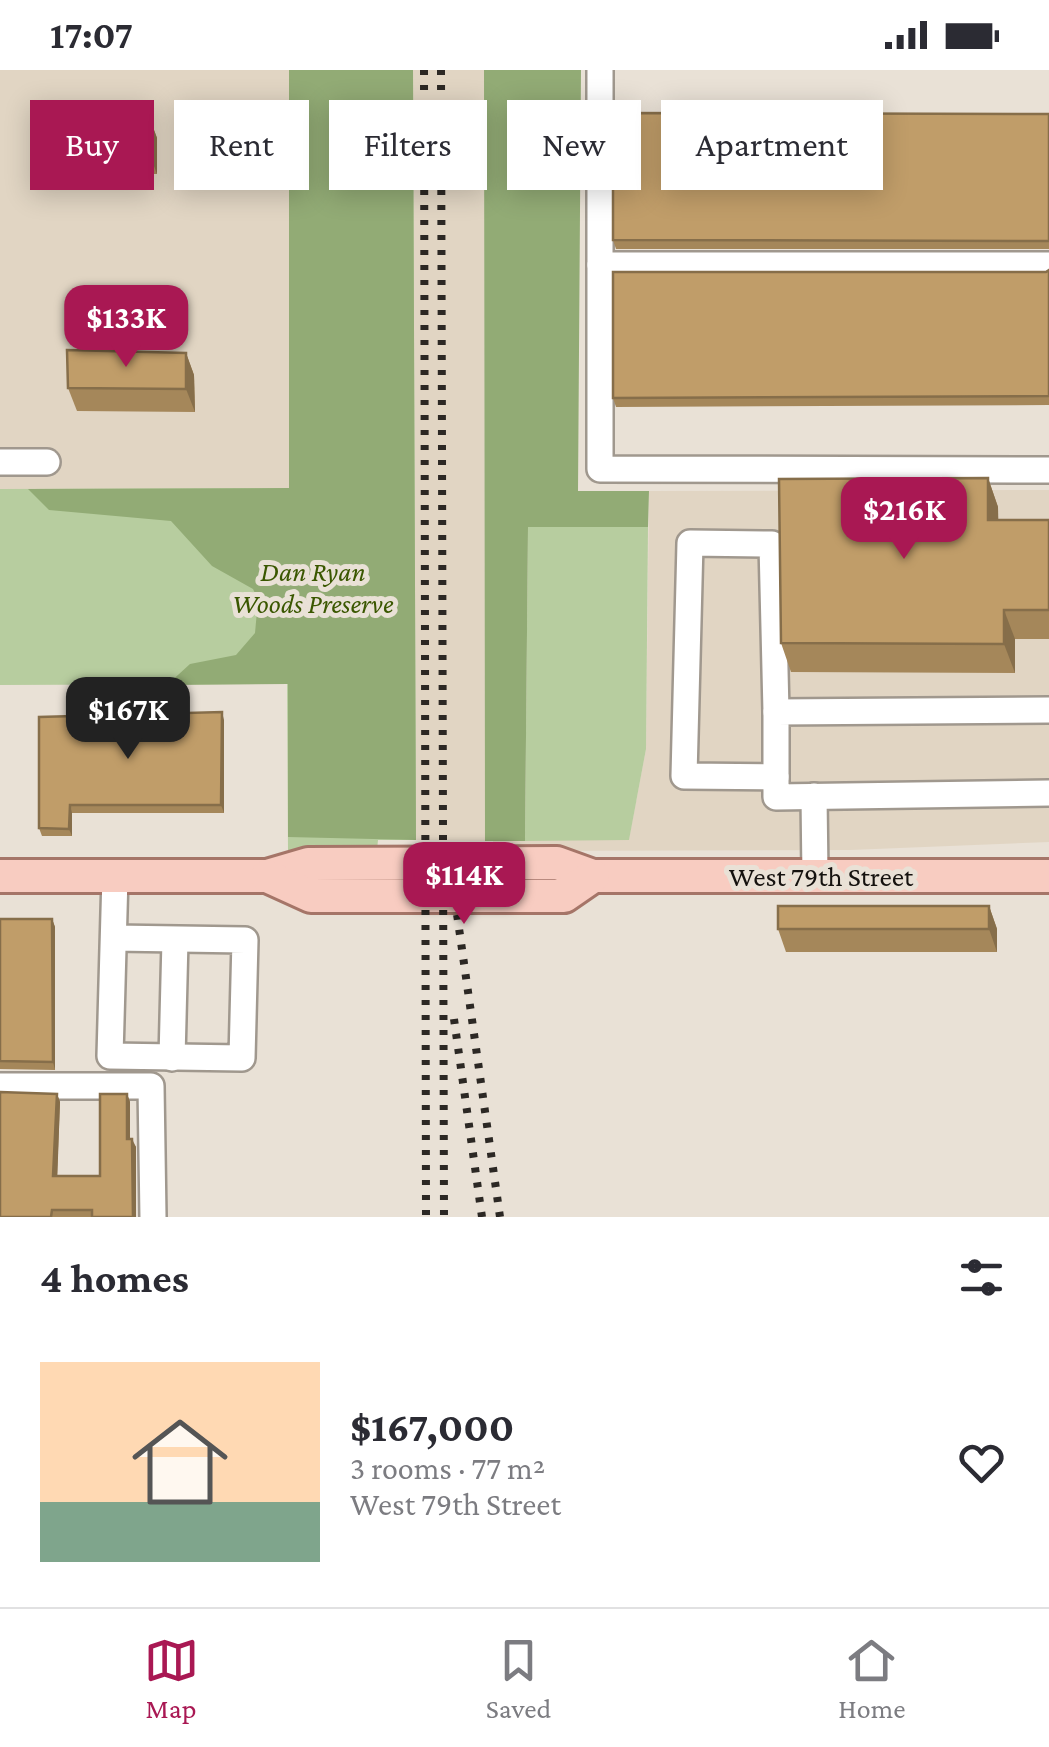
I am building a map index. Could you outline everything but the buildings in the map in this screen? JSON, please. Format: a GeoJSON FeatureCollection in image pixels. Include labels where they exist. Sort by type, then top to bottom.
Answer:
{"type":"FeatureCollection","features":[{"type":"Feature","properties":{"kind":"main road","name":"West 79th Street"},"geometry":{"type":"LineString","coordinates":[[0,876],[267,876],[308,864],[558,864],[593,876],[1049,876]]}},
{"type":"Feature","properties":{"kind":"street"},"geometry":{"type":"LineString","coordinates":[[600,70],[600,469],[1049,470]]}},
{"type":"Feature","properties":{"kind":"street"},"geometry":{"type":"LineString","coordinates":[[600,264],[1049,265]]}},
{"type":"Feature","properties":{"kind":"street"},"geometry":{"type":"LineString","coordinates":[[0,462],[47,462]]}},
{"type":"Feature","properties":{"kind":"street"},"geometry":{"type":"LineString","coordinates":[[776,777],[684,776],[690,543],[772,544],[776,712],[776,777],[776,797],[1049,792]]}},
{"type":"Feature","properties":{"kind":"street"},"geometry":{"type":"LineString","coordinates":[[776,712],[1049,710]]}},
{"type":"Feature","properties":{"kind":"street"},"geometry":{"type":"LineString","coordinates":[[814,796],[816,876]]}},
{"type":"Feature","properties":{"kind":"street"},"geometry":{"type":"LineString","coordinates":[[114,938],[245,940],[242,1058],[110,1056],[115,876]]}},
{"type":"Feature","properties":{"kind":"street"},"geometry":{"type":"LineString","coordinates":[[172,1058],[174,940]]}},
{"type":"Feature","properties":{"kind":"street"},"geometry":{"type":"LineString","coordinates":[[0,1086],[151,1086],[154,1217]]}},
{"type":"Feature","properties":{"kind":"shaded area"},"geometry":{"type":"Polygon","coordinates":[[[0,70],[289,70],[289,100],[174,100],[174,190],[289,190],[289,489],[0,489],[0,70]]]}},
{"type":"Feature","properties":{"kind":"shaded area"},"geometry":{"type":"Polygon","coordinates":[[[413,70],[484,70],[484,100],[413,100],[413,70]]]}},
{"type":"Feature","properties":{"kind":"shaded area"},"geometry":{"type":"Polygon","coordinates":[[[413,190],[484,190],[485,841],[416,840],[413,190]]]}},
{"type":"Feature","properties":{"kind":"shaded area"},"geometry":{"type":"Polygon","coordinates":[[[1049,490],[1049,842],[850,850],[494,851],[493,841],[629,839],[646,749],[649,491],[1049,490]]]}},
{"type":"Feature","properties":{"kind":"green space","name":"Dan Ryan Woods Preserve"},"geometry":{"type":"Polygon","coordinates":[[[289,70],[413,70],[413,100],[329,100],[329,190],[413,190],[416,840],[288,837],[288,684],[167,685],[190,664],[236,655],[255,633],[258,600],[253,589],[212,566],[171,521],[49,510],[28,489],[289,488],[289,190],[309,190],[309,100],[289,100],[289,70]]]}},
{"type":"Feature","properties":{"kind":"green space","name":"Dan Ryan Woods Preserve"},"geometry":{"type":"Polygon","coordinates":[[[293,70],[413,70],[413,100],[329,100],[329,190],[413,190],[416,840],[378,840],[377,850],[288,851],[287,684],[0,685],[0,489],[289,488],[292,190],[309,190],[309,100],[293,100],[293,70]]]}},
{"type":"Feature","properties":{"kind":"green space"},"geometry":{"type":"Polygon","coordinates":[[[484,70],[581,70],[581,100],[507,100],[507,190],[580,190],[578,491],[649,491],[648,527],[528,527],[525,841],[485,841],[484,70]]]}},
{"type":"Feature","properties":{"kind":"green space"},"geometry":{"type":"Polygon","coordinates":[[[528,526],[648,527],[646,749],[629,840],[525,841],[528,526]]]}},
{"type":"Feature","properties":{"kind":"railway"},"geometry":{"type":"LineString","coordinates":[[424,70],[426,1217]]}},
{"type":"Feature","properties":{"kind":"railway"},"geometry":{"type":"LineString","coordinates":[[441,70],[444,1217]]}},
{"type":"Feature","properties":{"kind":"railway"},"geometry":{"type":"LineString","coordinates":[[455,900],[500,1217]]}},
{"type":"Feature","properties":{"kind":"railway"},"geometry":{"type":"LineString","coordinates":[[454,1019],[482,1217]]}}]}
